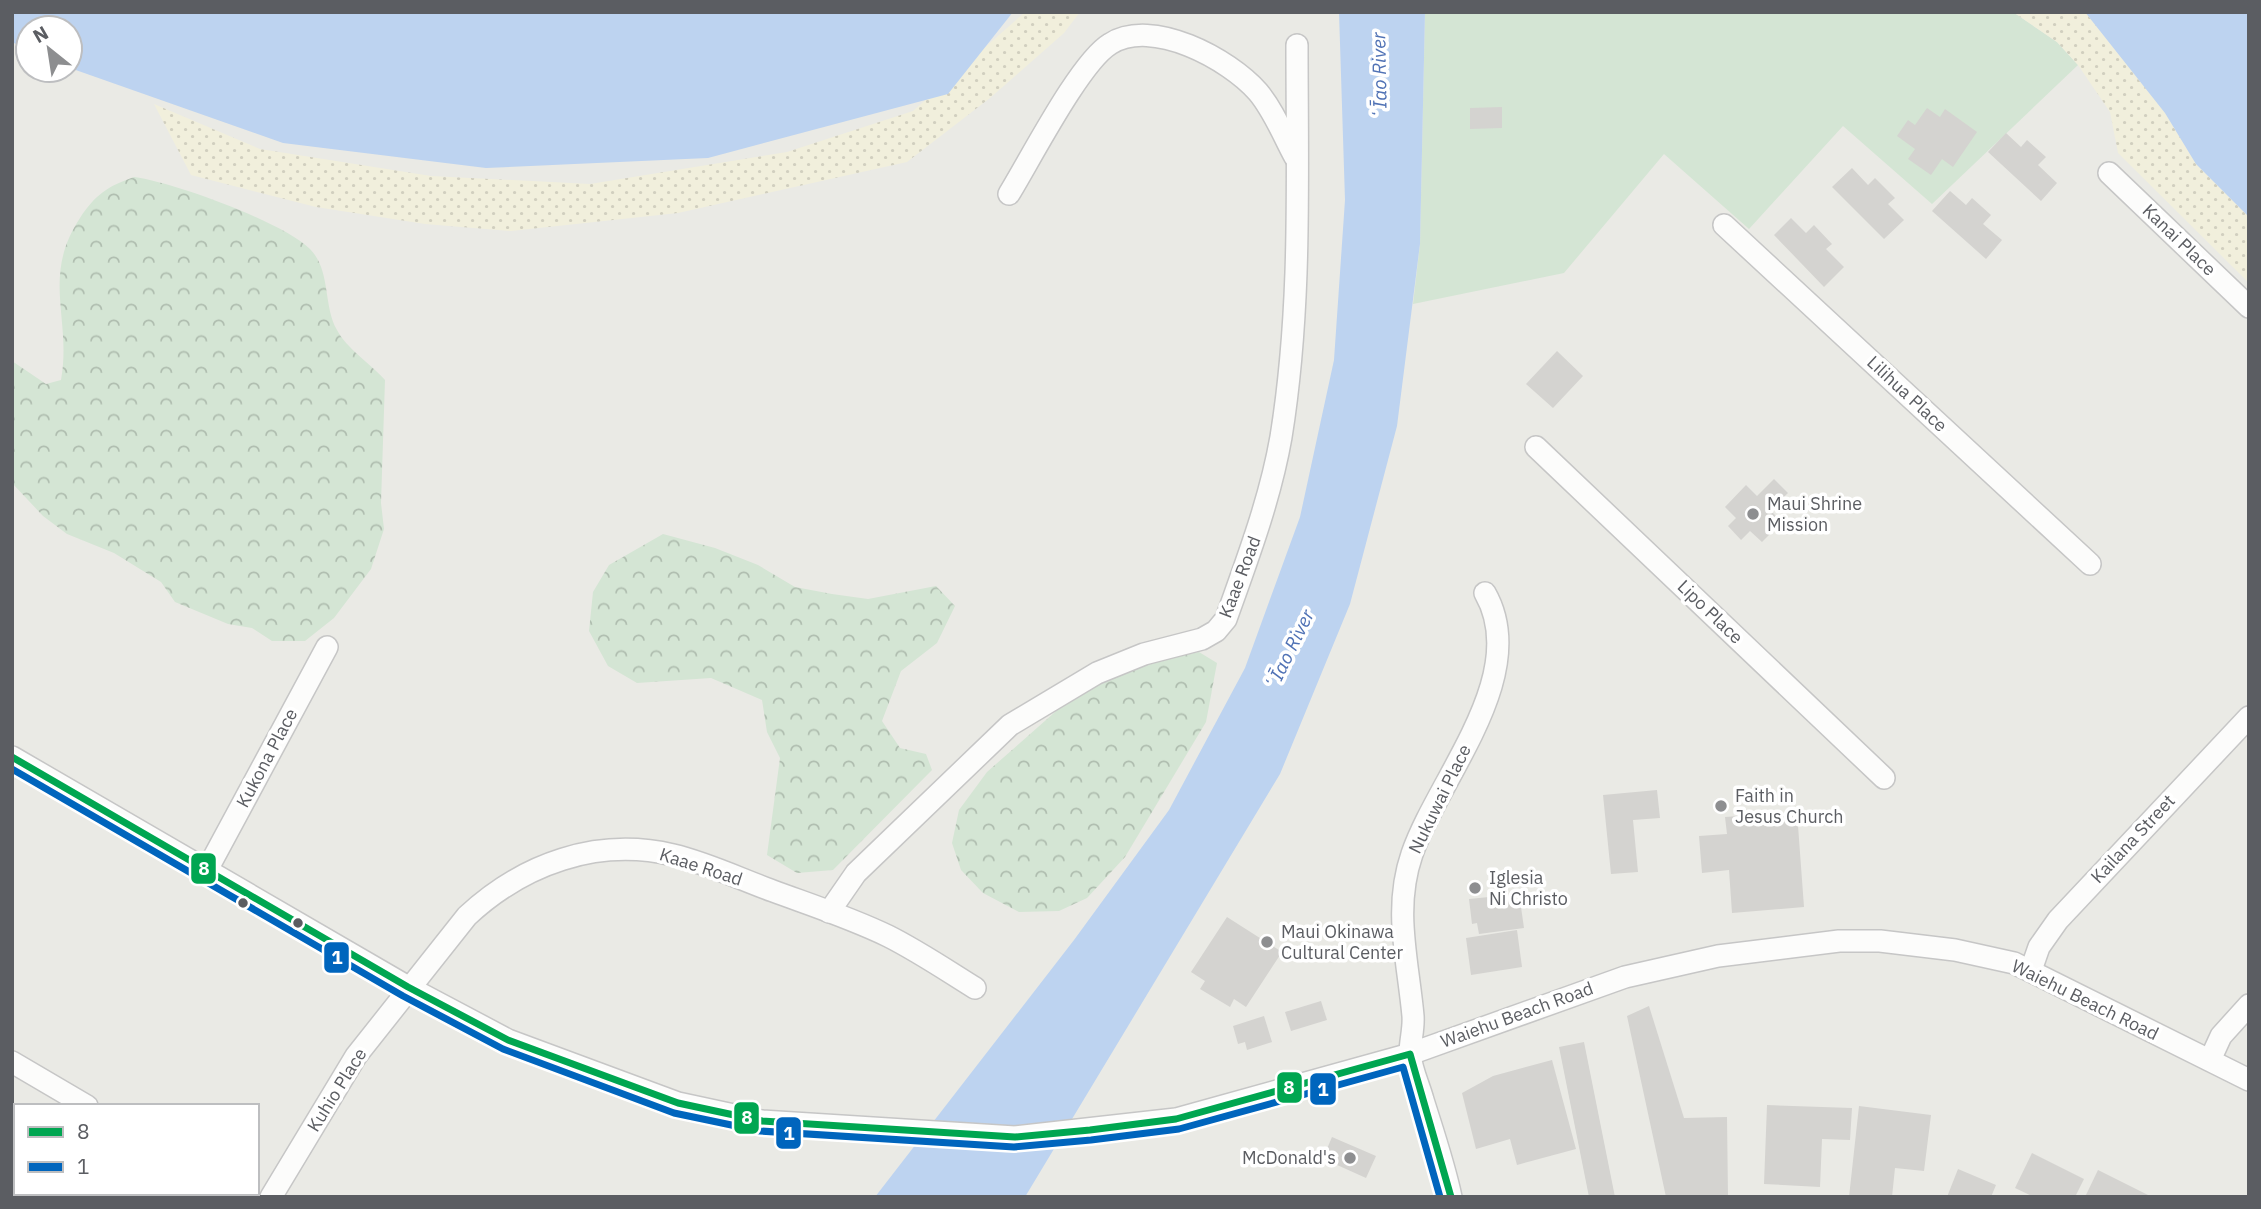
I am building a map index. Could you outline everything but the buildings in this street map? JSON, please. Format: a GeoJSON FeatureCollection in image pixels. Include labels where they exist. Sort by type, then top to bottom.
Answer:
{"type":"FeatureCollection","features":[{"type":"Feature","properties":{"kind":"street","name":"Kaae Road"},"geometry":{"type":"LineString","coordinates":[[1009,194],[1087,65],[1110,43],[1138,35],[1197,49],[1230,67],[1269,107],[1297,162]]}},
{"type":"Feature","properties":{"kind":"street","name":"Kaae Road"},"geometry":{"type":"LineString","coordinates":[[829,912],[856,873],[1010,725],[1097,673],[1144,654],[1202,639],[1216,631],[1226,620],[1258,531],[1280,440],[1294,346],[1297,45]]}},
{"type":"Feature","properties":{"kind":"street","name":"Kanai Place"},"geometry":{"type":"LineString","coordinates":[[2109,173],[2249,307]]}},
{"type":"Feature","properties":{"kind":"street","name":"Lilihua Place"},"geometry":{"type":"LineString","coordinates":[[1724,225],[2090,564]]}},
{"type":"Feature","properties":{"kind":"street","name":"Lipo Place"},"geometry":{"type":"LineString","coordinates":[[1536,447],[1884,778]]}},
{"type":"Feature","properties":{"kind":"street","name":"Nukuwai Place"},"geometry":{"type":"LineString","coordinates":[[1410,1054],[1413,1019],[1401,931],[1405,880],[1421,831],[1475,727],[1487,698],[1499,637],[1497,619],[1485,593]]}},
{"type":"Feature","properties":{"kind":"street","name":"Kukona Place"},"geometry":{"type":"LineString","coordinates":[[208,868],[327,647]]}},
{"type":"Feature","properties":{"kind":"street","name":"Kailana Street"},"geometry":{"type":"LineString","coordinates":[[2031,970],[2039,947],[2058,920],[2249,718]]}},
{"type":"Feature","properties":{"kind":"street","name":"Waiehu Beach Road"},"geometry":{"type":"LineString","coordinates":[[12,757],[408,986],[508,1040],[678,1103],[762,1121],[1015,1137],[1188,1116],[1410,1054],[1625,977],[1672,964],[1839,941],[1880,941],[1955,950],[2031,970],[2249,1080]]}},
{"type":"Feature","properties":{"kind":"street","name":"Kaae Road"},"geometry":{"type":"LineString","coordinates":[[408,986],[486,899],[527,872],[586,853],[623,850],[672,855],[829,912],[915,950],[975,988]]}},
{"type":"Feature","properties":{"kind":"street","name":"Kuhio Place"},"geometry":{"type":"LineString","coordinates":[[271,1197],[356,1056],[408,986]]}},
{"type":"Feature","properties":{"kind":"street"},"geometry":{"type":"LineString","coordinates":[[2210,1060],[2221,1036],[2249,1006]]}},
{"type":"Feature","properties":{"kind":"street"},"geometry":{"type":"LineString","coordinates":[[1410,1054],[1451,1197]]}},
{"type":"Feature","properties":{"kind":"street"},"geometry":{"type":"LineString","coordinates":[[12,1062],[84,1104]]}},
{"type":"Feature","properties":{"kind":"green space"},"geometry":{"type":"Polygon","coordinates":[[[1425,12],[2013,12],[2057,42],[2078,65],[1932,204],[1843,126],[1749,229],[1664,154],[1564,273],[1413,304],[1420,244],[1425,12]]]}},
{"type":"Feature","properties":{"kind":"green space"},"geometry":{"type":"Polygon","coordinates":[[[134,177],[200,195],[253,216],[296,238],[310,249],[321,267],[337,330],[385,380],[381,503],[384,529],[371,569],[334,618],[305,641],[272,641],[252,628],[228,624],[175,602],[161,582],[114,553],[67,534],[43,516],[12,483],[12,361],[46,384],[61,380],[63,337],[60,279],[68,239],[97,197],[109,188],[134,177]]]}},
{"type":"Feature","properties":{"kind":"green space"},"geometry":{"type":"Polygon","coordinates":[[[663,534],[715,548],[758,565],[795,587],[868,599],[936,586],[955,606],[937,643],[901,671],[882,721],[900,748],[926,754],[932,770],[833,870],[797,873],[767,855],[780,758],[767,732],[762,700],[711,678],[637,683],[608,666],[589,631],[593,592],[609,565],[663,534]]]}},
{"type":"Feature","properties":{"kind":"green space"},"geometry":{"type":"Polygon","coordinates":[[[1199,652],[1217,663],[1206,722],[1125,857],[1087,898],[1059,911],[1019,912],[983,893],[961,870],[952,843],[959,810],[987,772],[1072,697],[1119,669],[1199,652]]]}},
{"type":"Feature","properties":{"kind":"sand"},"geometry":{"type":"Polygon","coordinates":[[[1025,12],[1080,12],[1064,33],[990,98],[907,162],[678,213],[511,231],[425,224],[316,207],[191,175],[154,104],[260,149],[431,176],[590,184],[787,152],[913,111],[1025,12]]]}},
{"type":"Feature","properties":{"kind":"sand"},"geometry":{"type":"Polygon","coordinates":[[[2013,12],[2085,12],[2165,113],[2196,164],[2249,217],[2249,283],[2118,153],[2110,112],[2078,65],[2057,42],[2013,12]]]}},
{"type":"Feature","properties":{"kind":"water"},"geometry":{"type":"Polygon","coordinates":[[[12,12],[1013,12],[948,94],[708,158],[486,168],[283,143],[84,73],[84,14],[14,14],[14,43],[12,12]]]}},
{"type":"Feature","properties":{"kind":"water","name":"ʻĪao River"},"geometry":{"type":"Polygon","coordinates":[[[1339,12],[1425,12],[1420,244],[1397,426],[1350,604],[1280,774],[1025,1197],[875,1197],[1074,940],[1169,810],[1245,668],[1300,517],[1334,360],[1345,200],[1339,12]]]}},
{"type":"Feature","properties":{"kind":"water"},"geometry":{"type":"Polygon","coordinates":[[[2085,12],[2249,12],[2249,217],[2196,164],[2165,113],[2085,12]]]}},
{"type":"Feature","properties":{"kind":"transit line","name":"8"},"geometry":{"type":"LineString","coordinates":[[12,757],[408,987],[508,1040],[678,1103],[762,1121],[1015,1137],[1176,1119],[1410,1054],[1451,1197]]}},
{"type":"Feature","properties":{"kind":"transit line","name":"1"},"geometry":{"type":"LineString","coordinates":[[12,769],[403,996],[503,1049],[674,1113],[760,1131],[1014,1147],[1179,1129],[1403,1067],[1440,1197]]}},
{"type":"Feature","properties":{"kind":"place","name":"Maui Shrine Mission"},"geometry":{"type":"Point","coordinates":[1753,514]}},
{"type":"Feature","properties":{"kind":"place","name":"Faith in Jesus Church"},"geometry":{"type":"Point","coordinates":[1721,806]}},
{"type":"Feature","properties":{"kind":"place","name":"Iglesia Ni Christo"},"geometry":{"type":"Point","coordinates":[1475,888]}},
{"type":"Feature","properties":{"kind":"place","name":"Maui Okinawa Cultural Center"},"geometry":{"type":"Point","coordinates":[1267,942]}},
{"type":"Feature","properties":{"kind":"place","name":"McDonald's"},"geometry":{"type":"Point","coordinates":[1350,1158]}}]}
